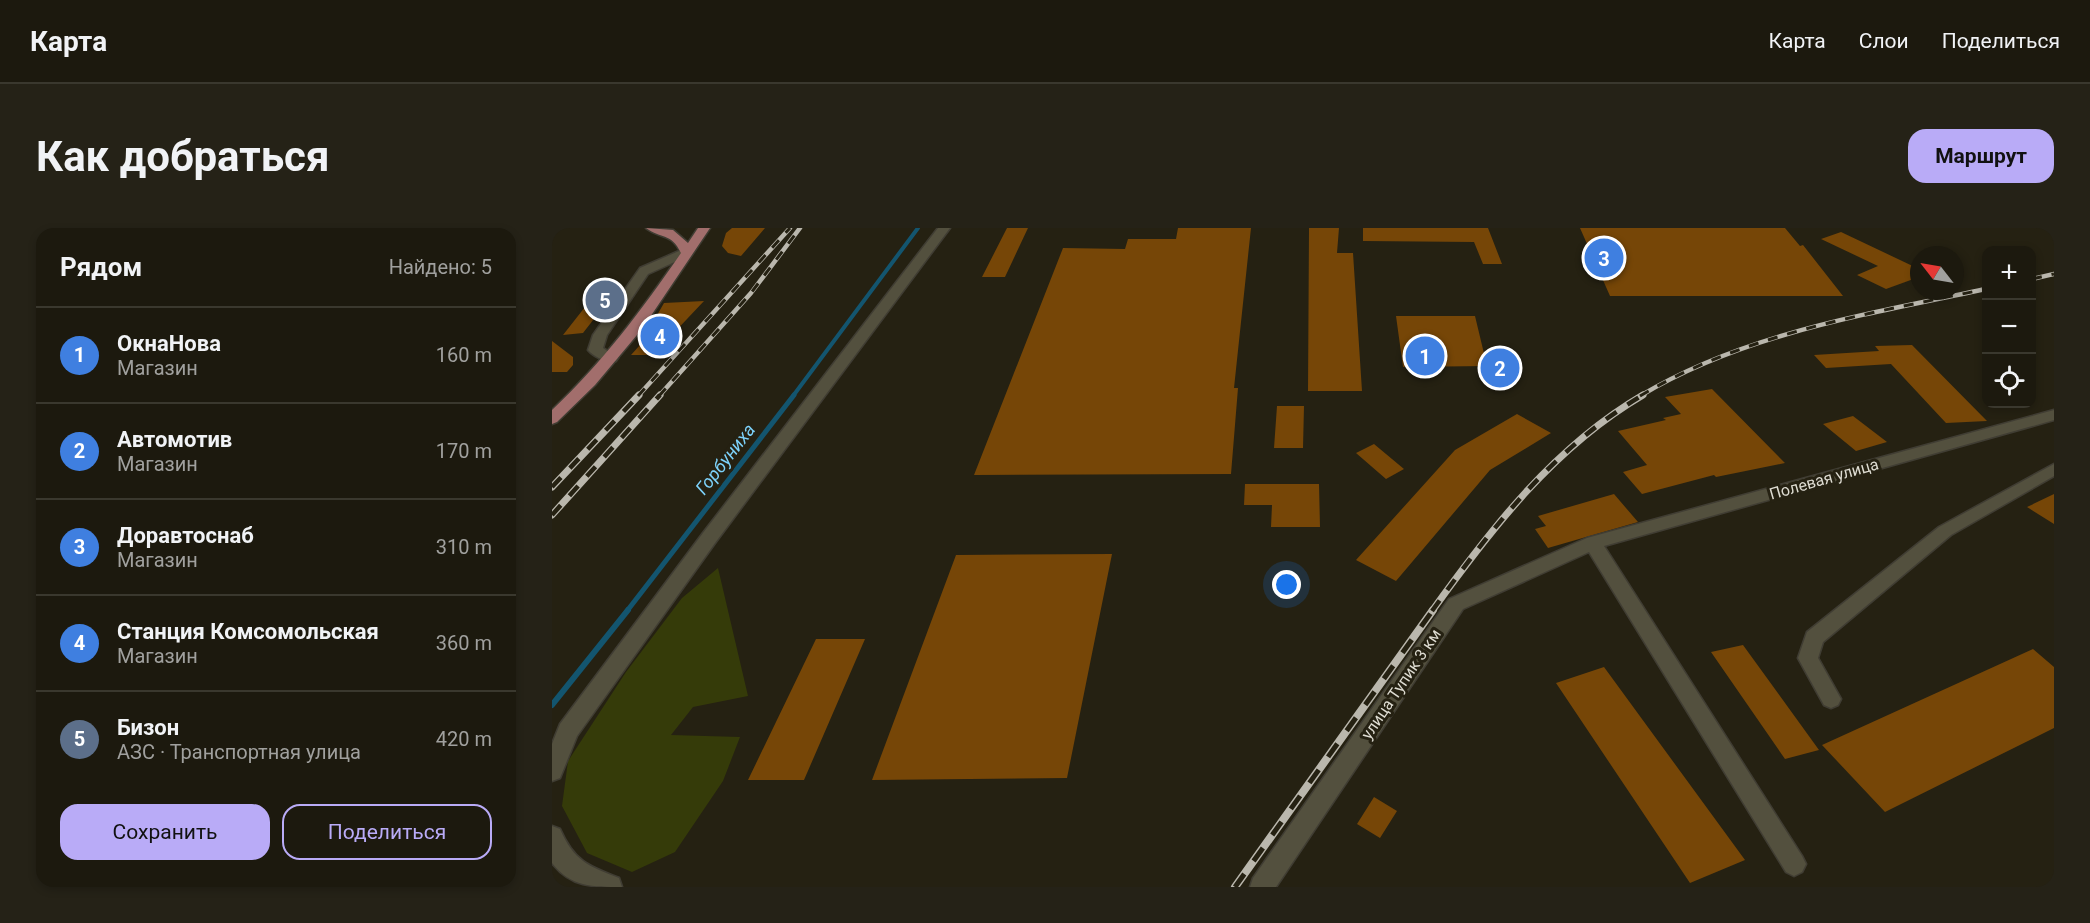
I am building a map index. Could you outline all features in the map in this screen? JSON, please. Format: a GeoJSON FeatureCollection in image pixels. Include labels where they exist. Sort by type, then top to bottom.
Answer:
{"type":"FeatureCollection","features":[{"type":"Feature","properties":{"kind":"main road"},"geometry":{"type":"LineString","coordinates":[[652,228],[671,233],[682,241],[686,252]]}},
{"type":"Feature","properties":{"kind":"main road"},"geometry":{"type":"LineString","coordinates":[[552,419],[611,358],[637,326],[704,228]]}},
{"type":"Feature","properties":{"kind":"street"},"geometry":{"type":"LineString","coordinates":[[552,771],[568,731],[709,538],[944,228]]}},
{"type":"Feature","properties":{"kind":"street"},"geometry":{"type":"LineString","coordinates":[[611,358],[595,350],[600,335],[644,271],[686,252]]}},
{"type":"Feature","properties":{"kind":"street","name":"Полевая улица"},"geometry":{"type":"LineString","coordinates":[[1593,543],[2054,415]]}},
{"type":"Feature","properties":{"kind":"street"},"geometry":{"type":"LineString","coordinates":[[1831,699],[1808,658],[1814,638],[1945,531],[2054,469]]}},
{"type":"Feature","properties":{"kind":"street"},"geometry":{"type":"LineString","coordinates":[[1593,543],[1794,864]]}},
{"type":"Feature","properties":{"kind":"street","name":"улица Тупик 3 км"},"geometry":{"type":"LineString","coordinates":[[1262,887],[1456,604],[1593,543]]}},
{"type":"Feature","properties":{"kind":"street"},"geometry":{"type":"LineString","coordinates":[[552,837],[559,855],[578,875],[610,887]]}},
{"type":"Feature","properties":{"kind":"green space"},"geometry":{"type":"Polygon","coordinates":[[[718,568],[748,696],[693,707],[671,735],[740,737],[723,781],[675,852],[632,872],[587,853],[562,806],[568,761],[626,672],[682,598],[718,568]]]}},
{"type":"Feature","properties":{"kind":"building"},"geometry":{"type":"Polygon","coordinates":[[[732,228],[765,228],[741,256],[728,253],[722,246],[726,233],[732,228]]]}},
{"type":"Feature","properties":{"kind":"building"},"geometry":{"type":"Polygon","coordinates":[[[1007,228],[1028,228],[1005,277],[982,277],[1007,228]]]}},
{"type":"Feature","properties":{"kind":"building"},"geometry":{"type":"Polygon","coordinates":[[[1178,228],[1251,228],[1234,388],[1238,388],[1231,474],[974,475],[1063,248],[1125,249],[1128,239],[1176,239],[1178,228]]]}},
{"type":"Feature","properties":{"kind":"building"},"geometry":{"type":"Polygon","coordinates":[[[1309,228],[1339,228],[1337,253],[1353,253],[1362,391],[1308,391],[1309,228]]]}},
{"type":"Feature","properties":{"kind":"building"},"geometry":{"type":"Polygon","coordinates":[[[1363,228],[1488,228],[1502,264],[1483,264],[1474,242],[1363,241],[1363,228]]]}},
{"type":"Feature","properties":{"kind":"building"},"geometry":{"type":"Polygon","coordinates":[[[1580,228],[1785,228],[1800,246],[1803,245],[1843,296],[1610,296],[1580,228]]]}},
{"type":"Feature","properties":{"kind":"building"},"geometry":{"type":"Polygon","coordinates":[[[1841,232],[1910,265],[1910,280],[1886,289],[1857,275],[1878,266],[1821,239],[1841,232]]]}},
{"type":"Feature","properties":{"kind":"building"},"geometry":{"type":"Polygon","coordinates":[[[704,301],[653,355],[631,355],[640,345],[664,303],[704,301]]]}},
{"type":"Feature","properties":{"kind":"building"},"geometry":{"type":"Polygon","coordinates":[[[604,306],[583,333],[563,335],[585,307],[604,306]]]}},
{"type":"Feature","properties":{"kind":"building"},"geometry":{"type":"Polygon","coordinates":[[[1396,316],[1475,316],[1487,366],[1403,367],[1396,316]]]}},
{"type":"Feature","properties":{"kind":"building"},"geometry":{"type":"Polygon","coordinates":[[[552,341],[573,357],[573,365],[567,372],[552,372],[552,341]]]}},
{"type":"Feature","properties":{"kind":"building"},"geometry":{"type":"Polygon","coordinates":[[[1912,345],[1987,421],[1946,423],[1891,364],[1826,368],[1814,355],[1879,351],[1875,346],[1912,345]]]}},
{"type":"Feature","properties":{"kind":"building"},"geometry":{"type":"Polygon","coordinates":[[[1712,389],[1785,463],[1716,477],[1714,475],[1642,494],[1623,472],[1647,465],[1618,431],[1666,420],[1663,418],[1681,414],[1665,397],[1712,389]]]}},
{"type":"Feature","properties":{"kind":"building"},"geometry":{"type":"Polygon","coordinates":[[[1277,406],[1304,406],[1303,448],[1274,448],[1277,406]]]}},
{"type":"Feature","properties":{"kind":"building"},"geometry":{"type":"Polygon","coordinates":[[[1517,414],[1551,433],[1490,470],[1396,581],[1356,560],[1455,450],[1517,414]]]}},
{"type":"Feature","properties":{"kind":"building"},"geometry":{"type":"Polygon","coordinates":[[[1853,416],[1887,442],[1856,451],[1823,424],[1853,416]]]}},
{"type":"Feature","properties":{"kind":"building"},"geometry":{"type":"Polygon","coordinates":[[[1374,444],[1404,469],[1386,479],[1356,453],[1374,444]]]}},
{"type":"Feature","properties":{"kind":"building"},"geometry":{"type":"Polygon","coordinates":[[[1245,484],[1319,484],[1320,527],[1271,527],[1272,505],[1244,505],[1245,484]]]}},
{"type":"Feature","properties":{"kind":"building"},"geometry":{"type":"Polygon","coordinates":[[[1614,494],[1638,522],[1548,548],[1535,529],[1546,526],[1538,516],[1614,494]]]}},
{"type":"Feature","properties":{"kind":"building"},"geometry":{"type":"Polygon","coordinates":[[[2054,494],[2054,524],[2027,507],[2054,494]]]}},
{"type":"Feature","properties":{"kind":"building"},"geometry":{"type":"Polygon","coordinates":[[[1112,554],[1067,778],[872,780],[956,555],[1112,554]]]}},
{"type":"Feature","properties":{"kind":"building"},"geometry":{"type":"Polygon","coordinates":[[[816,639],[865,639],[804,780],[748,780],[816,639]]]}},
{"type":"Feature","properties":{"kind":"building"},"geometry":{"type":"Polygon","coordinates":[[[1743,645],[1819,750],[1785,759],[1711,652],[1743,645]]]}},
{"type":"Feature","properties":{"kind":"building"},"geometry":{"type":"Polygon","coordinates":[[[2033,649],[2054,667],[2054,728],[1885,812],[1822,745],[2033,649]]]}},
{"type":"Feature","properties":{"kind":"building"},"geometry":{"type":"Polygon","coordinates":[[[1604,667],[1745,860],[1690,883],[1556,683],[1604,667]]]}},
{"type":"Feature","properties":{"kind":"building"},"geometry":{"type":"Polygon","coordinates":[[[1374,797],[1397,811],[1380,838],[1357,824],[1374,797]]]}},
{"type":"Feature","properties":{"kind":"waterway","name":"Горбуниха"},"geometry":{"type":"LineString","coordinates":[[793,396],[918,228]]}},
{"type":"Feature","properties":{"kind":"waterway","name":"Горбуниха"},"geometry":{"type":"LineString","coordinates":[[627,611],[794,395]]}},
{"type":"Feature","properties":{"kind":"waterway","name":"Горбуниха"},"geometry":{"type":"LineString","coordinates":[[552,705],[628,610]]}},
{"type":"Feature","properties":{"kind":"railway"},"geometry":{"type":"LineString","coordinates":[[638,396],[790,228]]}},
{"type":"Feature","properties":{"kind":"railway"},"geometry":{"type":"LineString","coordinates":[[659,396],[751,293],[800,228]]}},
{"type":"Feature","properties":{"kind":"railway"},"geometry":{"type":"LineString","coordinates":[[2036,278],[2054,274]]}},
{"type":"Feature","properties":{"kind":"railway"},"geometry":{"type":"LineString","coordinates":[[1640,396],[1680,374],[1765,341],[1852,317],[1982,290]]}},
{"type":"Feature","properties":{"kind":"railway"},"geometry":{"type":"LineString","coordinates":[[552,487],[639,395]]}},
{"type":"Feature","properties":{"kind":"railway"},"geometry":{"type":"LineString","coordinates":[[552,515],[660,395]]}},
{"type":"Feature","properties":{"kind":"railway"},"geometry":{"type":"LineString","coordinates":[[1432,611],[1477,550],[1526,492],[1581,439],[1643,395]]}},
{"type":"Feature","properties":{"kind":"railway"},"geometry":{"type":"LineString","coordinates":[[1235,887],[1433,610]]}},
{"type":"Feature","properties":{"kind":"place","name":"Доравтоснаб"},"geometry":{"type":"Point","coordinates":[1604,258]}},
{"type":"Feature","properties":{"kind":"place","name":"Бизон"},"geometry":{"type":"Point","coordinates":[605,300]}},
{"type":"Feature","properties":{"kind":"place","name":"Станция Комсомольская"},"geometry":{"type":"Point","coordinates":[660,336]}},
{"type":"Feature","properties":{"kind":"place","name":"ОкнаНова"},"geometry":{"type":"Point","coordinates":[1425,356]}},
{"type":"Feature","properties":{"kind":"place","name":"Автомотив"},"geometry":{"type":"Point","coordinates":[1500,368]}}]}
